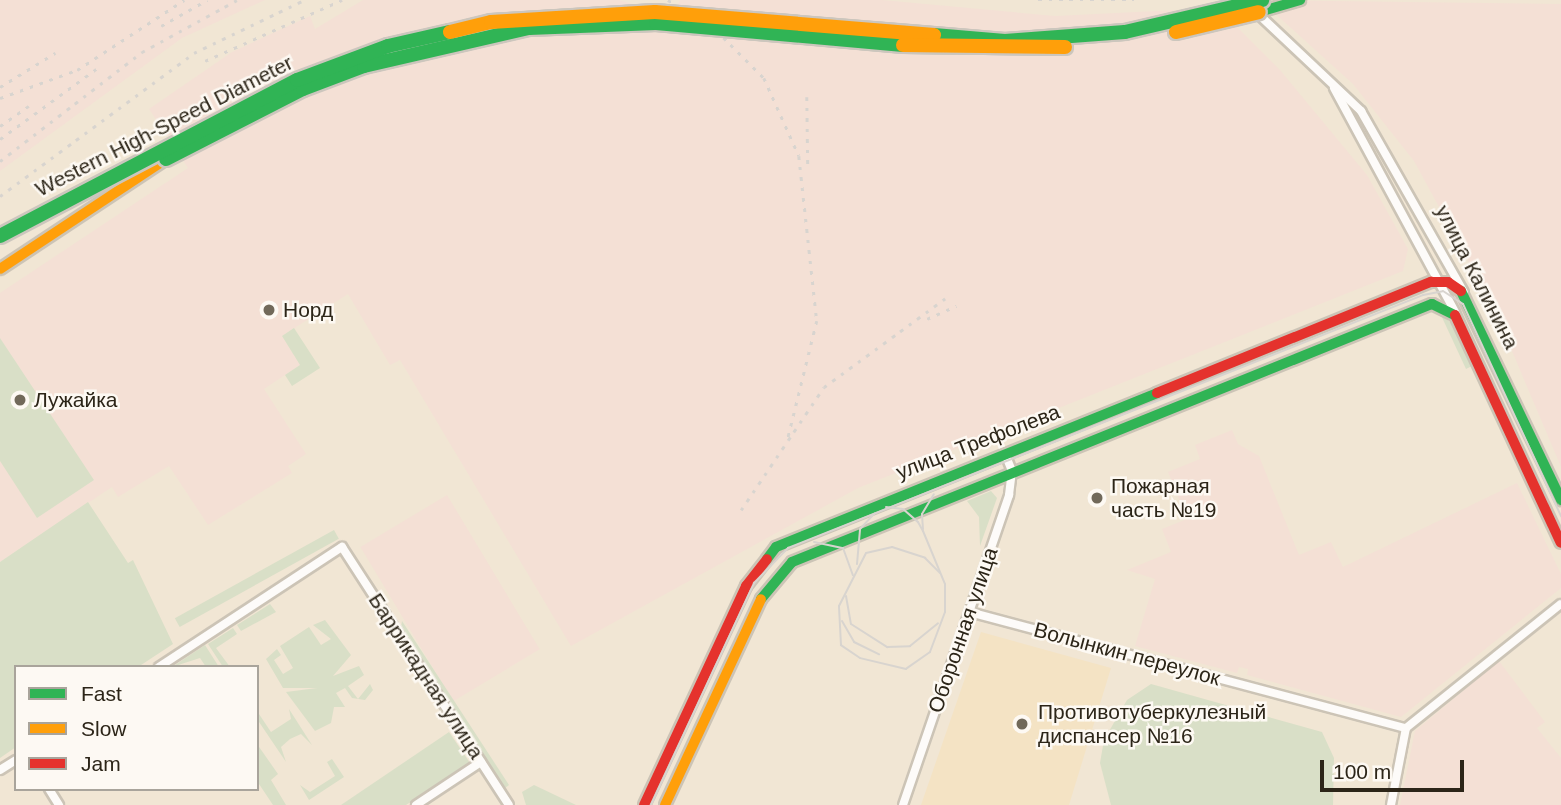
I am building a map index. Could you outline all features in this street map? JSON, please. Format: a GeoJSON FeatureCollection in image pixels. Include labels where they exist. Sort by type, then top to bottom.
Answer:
{"type":"FeatureCollection","features":[{"type":"Feature","properties":{"kind":"main road","name":"Western High-Speed Diameter"},"geometry":{"type":"LineString","coordinates":[[0,236],[297,79],[388,46],[467,27],[562,14],[655,12],[1006,41],[1125,32],[1262,0]]}},
{"type":"Feature","properties":{"kind":"main road","name":"Western High-Speed Diameter"},"geometry":{"type":"LineString","coordinates":[[0,269],[234,122],[364,66],[462,40],[562,25],[656,23],[1006,51],[1164,34],[1300,0]]}},
{"type":"Feature","properties":{"kind":"main road"},"geometry":{"type":"LineString","coordinates":[[1445,297],[1465,294]]}},
{"type":"Feature","properties":{"kind":"main road","name":"улица Калинина"},"geometry":{"type":"LineString","coordinates":[[1465,294],[1561,500]]}},
{"type":"Feature","properties":{"kind":"main road","name":"улица Трефолева"},"geometry":{"type":"LineString","coordinates":[[644,805],[764,558],[813,529],[1005,453],[1445,297]]}},
{"type":"Feature","properties":{"kind":"main road","name":"улица Трефолева"},"geometry":{"type":"LineString","coordinates":[[666,805],[780,571],[807,554],[1445,297]]}},
{"type":"Feature","properties":{"kind":"main road","name":"улица Калинина"},"geometry":{"type":"LineString","coordinates":[[1445,297],[1561,543]]}},
{"type":"Feature","properties":{"kind":"street","name":"улица Калинина"},"geometry":{"type":"LineString","coordinates":[[1242,0],[1371,126],[1465,294]]}},
{"type":"Feature","properties":{"kind":"street","name":"улица Калинина"},"geometry":{"type":"LineString","coordinates":[[1334,88],[1445,297]]}},
{"type":"Feature","properties":{"kind":"street"},"geometry":{"type":"LineString","coordinates":[[1445,297],[1450,267]]}},
{"type":"Feature","properties":{"kind":"street"},"geometry":{"type":"LineString","coordinates":[[1005,453],[1012,471]]}},
{"type":"Feature","properties":{"kind":"street","name":"Оборонная улица"},"geometry":{"type":"LineString","coordinates":[[903,805],[969,612],[1012,471]]}},
{"type":"Feature","properties":{"kind":"street","name":"Баррикадная улица"},"geometry":{"type":"LineString","coordinates":[[162,665],[342,547],[509,805]]}},
{"type":"Feature","properties":{"kind":"street"},"geometry":{"type":"LineString","coordinates":[[1391,805],[1406,728],[1561,604]]}},
{"type":"Feature","properties":{"kind":"street","name":"Волынкин переулок"},"geometry":{"type":"LineString","coordinates":[[969,612],[1406,728]]}},
{"type":"Feature","properties":{"kind":"street"},"geometry":{"type":"LineString","coordinates":[[416,805],[481,762]]}},
{"type":"Feature","properties":{"kind":"shaded area"},"geometry":{"type":"Polygon","coordinates":[[[0,0],[265,0],[182,38],[0,171],[0,0]]]}},
{"type":"Feature","properties":{"kind":"shaded area"},"geometry":{"type":"Polygon","coordinates":[[[363,0],[619,0],[672,16],[680,0],[882,0],[1055,16],[1218,8],[1280,70],[1367,175],[1408,249],[1403,271],[858,488],[571,646],[400,360],[390,365],[348,294],[282,336],[300,365],[264,389],[306,454],[288,466],[292,473],[208,525],[169,466],[118,497],[112,487],[0,562],[0,293],[188,168],[149,109],[232,52],[310,16],[315,29],[363,0]]]}},
{"type":"Feature","properties":{"kind":"shaded area"},"geometry":{"type":"Polygon","coordinates":[[[1260,0],[1561,4],[1561,467],[1493,306],[1414,161],[1353,84],[1260,0]]]}},
{"type":"Feature","properties":{"kind":"shaded area"},"geometry":{"type":"Polygon","coordinates":[[[1232,430],[1238,444],[1259,456],[1299,555],[1331,542],[1343,567],[1517,483],[1561,574],[1561,588],[1401,717],[1247,675],[1248,669],[1239,667],[1237,673],[1135,646],[1155,579],[1127,570],[1171,552],[1162,529],[1187,519],[1168,472],[1200,459],[1195,445],[1232,430]]]}},
{"type":"Feature","properties":{"kind":"shaded area"},"geometry":{"type":"Polygon","coordinates":[[[447,495],[540,649],[453,701],[360,547],[447,495]]]}},
{"type":"Feature","properties":{"kind":"shaded area","name":"Противотуберкулезный диспансер №16"},"geometry":{"type":"Polygon","coordinates":[[[981,632],[1111,668],[1069,805],[921,805],[981,632]]]}},
{"type":"Feature","properties":{"kind":"shaded area"},"geometry":{"type":"Polygon","coordinates":[[[1499,661],[1545,722],[1537,728],[1561,758],[1561,805],[1400,805],[1415,731],[1499,661]]]}},
{"type":"Feature","properties":{"kind":"green space"},"geometry":{"type":"Polygon","coordinates":[[[1440,313],[1453,325],[1472,366],[1466,369],[1440,313]]]}},
{"type":"Feature","properties":{"kind":"green space"},"geometry":{"type":"Polygon","coordinates":[[[294,328],[320,368],[292,386],[285,375],[300,365],[282,336],[294,328]]]}},
{"type":"Feature","properties":{"kind":"green space","name":"Лужайка"},"geometry":{"type":"Polygon","coordinates":[[[0,338],[94,480],[37,518],[0,461],[0,338]]]}},
{"type":"Feature","properties":{"kind":"green space"},"geometry":{"type":"Polygon","coordinates":[[[991,491],[997,498],[980,546],[979,517],[967,501],[991,491]]]}},
{"type":"Feature","properties":{"kind":"green space"},"geometry":{"type":"Polygon","coordinates":[[[88,502],[128,563],[133,560],[173,644],[141,665],[14,665],[14,748],[0,758],[0,562],[88,502]]]}},
{"type":"Feature","properties":{"kind":"green space"},"geometry":{"type":"Polygon","coordinates":[[[334,530],[339,539],[180,627],[175,618],[334,530]]]}},
{"type":"Feature","properties":{"kind":"green space"},"geometry":{"type":"Polygon","coordinates":[[[270,604],[276,612],[241,631],[237,625],[270,604]]]}},
{"type":"Feature","properties":{"kind":"green space"},"geometry":{"type":"Polygon","coordinates":[[[325,620],[351,655],[333,676],[359,666],[364,675],[348,686],[358,699],[352,698],[345,688],[336,693],[345,707],[334,707],[331,723],[315,731],[286,692],[317,688],[283,688],[266,659],[277,649],[281,655],[274,660],[283,674],[293,668],[280,646],[309,627],[321,645],[331,639],[313,625],[325,620]]]}},
{"type":"Feature","properties":{"kind":"green space"},"geometry":{"type":"Polygon","coordinates":[[[402,621],[509,785],[505,788],[401,627],[402,621]]]}},
{"type":"Feature","properties":{"kind":"green space"},"geometry":{"type":"Polygon","coordinates":[[[233,628],[237,634],[216,648],[229,665],[222,665],[208,644],[233,628]]]}},
{"type":"Feature","properties":{"kind":"green space"},"geometry":{"type":"Polygon","coordinates":[[[205,645],[218,665],[205,665],[200,658],[175,665],[205,645]]]}},
{"type":"Feature","properties":{"kind":"green space"},"geometry":{"type":"Polygon","coordinates":[[[370,684],[373,690],[365,700],[358,699],[370,684]]]}},
{"type":"Feature","properties":{"kind":"green space"},"geometry":{"type":"Polygon","coordinates":[[[1151,684],[1322,732],[1334,758],[1333,805],[1111,805],[1100,763],[1104,740],[1127,700],[1151,684]]]}},
{"type":"Feature","properties":{"kind":"green space"},"geometry":{"type":"Polygon","coordinates":[[[289,709],[312,745],[301,734],[290,739],[281,747],[286,762],[259,722],[259,714],[271,732],[291,719],[289,709]]]}},
{"type":"Feature","properties":{"kind":"green space"},"geometry":{"type":"Polygon","coordinates":[[[449,732],[470,763],[406,805],[341,805],[449,732]]]}},
{"type":"Feature","properties":{"kind":"green space"},"geometry":{"type":"Polygon","coordinates":[[[259,747],[278,774],[271,780],[286,805],[273,805],[259,784],[259,747]]]}},
{"type":"Feature","properties":{"kind":"green space"},"geometry":{"type":"Polygon","coordinates":[[[332,759],[344,777],[309,800],[300,785],[310,792],[335,776],[327,762],[332,759]]]}},
{"type":"Feature","properties":{"kind":"green space"},"geometry":{"type":"Polygon","coordinates":[[[534,785],[576,805],[526,805],[522,792],[534,785]]]}},
{"type":"Feature","properties":{"kind":"tram line"},"geometry":{"type":"LineString","coordinates":[[651,805],[754,583],[788,548],[1423,295],[1443,291],[1463,304],[1561,516]]}},
{"type":"Feature","properties":{"kind":"tram line"},"geometry":{"type":"LineString","coordinates":[[923,529],[922,514],[934,494]]}},
{"type":"Feature","properties":{"kind":"tram line"},"geometry":{"type":"LineString","coordinates":[[886,507],[903,509],[918,522],[945,584],[945,612],[930,652],[906,669],[860,658],[841,645],[839,606],[866,553],[892,547],[925,558],[940,573]]}},
{"type":"Feature","properties":{"kind":"tram line"},"geometry":{"type":"LineString","coordinates":[[857,564],[860,529],[874,514]]}},
{"type":"Feature","properties":{"kind":"tram line"},"geometry":{"type":"LineString","coordinates":[[814,542],[843,548],[853,575]]}},
{"type":"Feature","properties":{"kind":"tram line"},"geometry":{"type":"LineString","coordinates":[[846,596],[851,624],[887,647],[910,646],[938,623]]}},
{"type":"Feature","properties":{"kind":"tram line"},"geometry":{"type":"LineString","coordinates":[[842,621],[854,642],[879,654]]}},
{"type":"Feature","properties":{"kind":"railway"},"geometry":{"type":"LineString","coordinates":[[0,98],[77,70],[184,0]]}},
{"type":"Feature","properties":{"kind":"railway"},"geometry":{"type":"LineString","coordinates":[[161,26],[207,0]]}},
{"type":"Feature","properties":{"kind":"railway"},"geometry":{"type":"LineString","coordinates":[[0,161],[142,52],[237,0]]}},
{"type":"Feature","properties":{"kind":"railway"},"geometry":{"type":"LineString","coordinates":[[0,196],[194,53],[304,0]]}},
{"type":"Feature","properties":{"kind":"railway"},"geometry":{"type":"LineString","coordinates":[[205,61],[342,0]]}},
{"type":"Feature","properties":{"kind":"railway"},"geometry":{"type":"LineString","coordinates":[[668,0],[716,30],[764,78],[799,156],[817,321],[788,438]]}},
{"type":"Feature","properties":{"kind":"railway"},"geometry":{"type":"LineString","coordinates":[[1038,0],[1134,0]]}},
{"type":"Feature","properties":{"kind":"railway"},"geometry":{"type":"LineString","coordinates":[[0,87],[55,53]]}},
{"type":"Feature","properties":{"kind":"railway"},"geometry":{"type":"LineString","coordinates":[[0,139],[96,69]]}},
{"type":"Feature","properties":{"kind":"railway"},"geometry":{"type":"LineString","coordinates":[[807,97],[808,167]]}},
{"type":"Feature","properties":{"kind":"railway"},"geometry":{"type":"LineString","coordinates":[[0,126],[29,106]]}},
{"type":"Feature","properties":{"kind":"railway"},"geometry":{"type":"LineString","coordinates":[[741,510],[824,387],[947,297]]}},
{"type":"Feature","properties":{"kind":"railway"},"geometry":{"type":"LineString","coordinates":[[927,319],[956,306]]}},
{"type":"Feature","properties":{"kind":"traffic: fast"},"geometry":{"type":"LineString","coordinates":[[934,35],[1005,41],[1125,32],[1262,0]]}},
{"type":"Feature","properties":{"kind":"traffic: fast"},"geometry":{"type":"LineString","coordinates":[[1259,12],[1300,0]]}},
{"type":"Feature","properties":{"kind":"traffic: fast"},"geometry":{"type":"LineString","coordinates":[[166,159],[303,89],[364,66],[529,28],[656,23],[903,45]]}},
{"type":"Feature","properties":{"kind":"traffic: fast"},"geometry":{"type":"LineString","coordinates":[[0,236],[297,80],[388,46],[450,32]]}},
{"type":"Feature","properties":{"kind":"traffic: fast"},"geometry":{"type":"LineString","coordinates":[[1461,291],[1561,500]]}},
{"type":"Feature","properties":{"kind":"traffic: fast"},"geometry":{"type":"LineString","coordinates":[[761,599],[792,562],[1432,304],[1455,315]]}},
{"type":"Feature","properties":{"kind":"traffic: fast"},"geometry":{"type":"LineString","coordinates":[[767,559],[776,547],[1157,393]]}},
{"type":"Feature","properties":{"kind":"traffic: slow"},"geometry":{"type":"LineString","coordinates":[[450,32],[491,22],[655,12],[934,35]]}},
{"type":"Feature","properties":{"kind":"traffic: slow"},"geometry":{"type":"LineString","coordinates":[[1176,32],[1259,12]]}},
{"type":"Feature","properties":{"kind":"traffic: slow"},"geometry":{"type":"LineString","coordinates":[[903,45],[1065,47]]}},
{"type":"Feature","properties":{"kind":"traffic: slow"},"geometry":{"type":"LineString","coordinates":[[0,269],[166,159]]}},
{"type":"Feature","properties":{"kind":"traffic: slow"},"geometry":{"type":"LineString","coordinates":[[665,805],[761,599]]}},
{"type":"Feature","properties":{"kind":"traffic: jam"},"geometry":{"type":"LineString","coordinates":[[1157,393],[1431,282],[1448,282],[1461,291]]}},
{"type":"Feature","properties":{"kind":"traffic: jam"},"geometry":{"type":"LineString","coordinates":[[1455,315],[1561,543]]}},
{"type":"Feature","properties":{"kind":"traffic: jam"},"geometry":{"type":"LineString","coordinates":[[644,805],[746,586],[767,559]]}},
{"type":"Feature","properties":{"kind":"place","name":"Норд"},"geometry":{"type":"Point","coordinates":[269,310]}},
{"type":"Feature","properties":{"kind":"place","name":"Лужайка"},"geometry":{"type":"Point","coordinates":[20,400]}},
{"type":"Feature","properties":{"kind":"place","name":"Пожарная часть №19"},"geometry":{"type":"Point","coordinates":[1097,498]}},
{"type":"Feature","properties":{"kind":"place","name":"Противотуберкулезный диспансер №16"},"geometry":{"type":"Point","coordinates":[1022,724]}}]}
